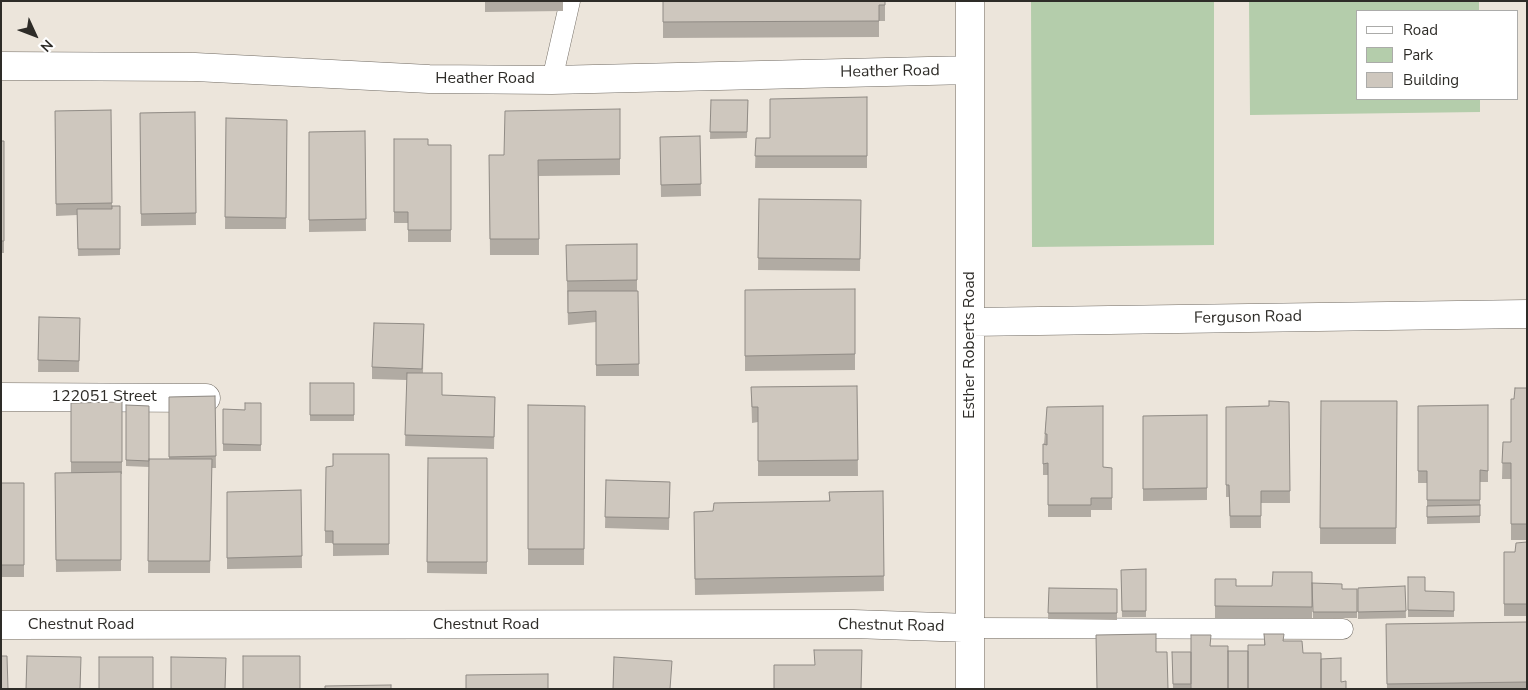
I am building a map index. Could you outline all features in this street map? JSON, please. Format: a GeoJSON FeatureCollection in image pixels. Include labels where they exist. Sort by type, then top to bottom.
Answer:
{"type":"FeatureCollection","features":[{"type":"Feature","properties":{"kind":"street","name":"Esther Roberts Road"},"geometry":{"type":"LineString","coordinates":[[970,1],[970,689]]}},
{"type":"Feature","properties":{"kind":"street","name":"Heather Road"},"geometry":{"type":"LineString","coordinates":[[1,66],[195,67],[429,79],[552,80],[970,70]]}},
{"type":"Feature","properties":{"kind":"street","name":"Ferguson Road"},"geometry":{"type":"LineString","coordinates":[[970,322],[1527,314]]}},
{"type":"Feature","properties":{"kind":"street","name":"122051 Street"},"geometry":{"type":"LineString","coordinates":[[1,396],[208,398]]}},
{"type":"Feature","properties":{"kind":"street","name":"Chestnut Road"},"geometry":{"type":"LineString","coordinates":[[1,625],[853,624],[970,628]]}},
{"type":"Feature","properties":{"kind":"lane"},"geometry":{"type":"LineString","coordinates":[[552,80],[570,1]]}},
{"type":"Feature","properties":{"kind":"lane"},"geometry":{"type":"LineString","coordinates":[[970,628],[1343,629]]}},
{"type":"Feature","properties":{"kind":"green space"},"geometry":{"type":"Polygon","coordinates":[[[1031,1],[1214,1],[1214,245],[1032,247],[1031,1]]]}},
{"type":"Feature","properties":{"kind":"green space"},"geometry":{"type":"Polygon","coordinates":[[[1249,1],[1479,1],[1479,10],[1356,10],[1356,100],[1480,100],[1480,112],[1250,115],[1249,1]]]}},
{"type":"Feature","properties":{"kind":"building"},"geometry":{"type":"Polygon","coordinates":[[[663,1],[885,1],[885,5],[879,5],[879,21],[663,22],[663,1]]]}},
{"type":"Feature","properties":{"kind":"building"},"geometry":{"type":"Polygon","coordinates":[[[867,97],[867,156],[755,156],[756,138],[770,138],[770,99],[867,97]]]}},
{"type":"Feature","properties":{"kind":"building"},"geometry":{"type":"Polygon","coordinates":[[[711,100],[748,100],[747,132],[710,132],[711,100]]]}},
{"type":"Feature","properties":{"kind":"building"},"geometry":{"type":"Polygon","coordinates":[[[620,109],[620,159],[538,160],[539,239],[490,239],[489,155],[504,155],[505,111],[620,109]]]}},
{"type":"Feature","properties":{"kind":"building"},"geometry":{"type":"Polygon","coordinates":[[[111,110],[112,203],[56,204],[55,111],[111,110]]]}},
{"type":"Feature","properties":{"kind":"building"},"geometry":{"type":"Polygon","coordinates":[[[195,112],[196,213],[141,214],[140,113],[195,112]]]}},
{"type":"Feature","properties":{"kind":"building"},"geometry":{"type":"Polygon","coordinates":[[[226,118],[287,120],[286,218],[225,217],[226,118]]]}},
{"type":"Feature","properties":{"kind":"building"},"geometry":{"type":"Polygon","coordinates":[[[365,131],[366,219],[309,220],[309,132],[365,131]]]}},
{"type":"Feature","properties":{"kind":"building"},"geometry":{"type":"Polygon","coordinates":[[[700,136],[701,184],[661,185],[660,137],[700,136]]]}},
{"type":"Feature","properties":{"kind":"building"},"geometry":{"type":"Polygon","coordinates":[[[394,139],[428,139],[428,145],[451,145],[451,230],[408,230],[408,212],[394,212],[394,139]]]}},
{"type":"Feature","properties":{"kind":"building"},"geometry":{"type":"Polygon","coordinates":[[[1,141],[4,141],[4,241],[1,241],[1,141]]]}},
{"type":"Feature","properties":{"kind":"building"},"geometry":{"type":"Polygon","coordinates":[[[759,199],[861,200],[860,259],[758,258],[759,199]]]}},
{"type":"Feature","properties":{"kind":"building"},"geometry":{"type":"Polygon","coordinates":[[[112,206],[120,206],[120,249],[78,249],[77,209],[112,209],[112,206]]]}},
{"type":"Feature","properties":{"kind":"building"},"geometry":{"type":"Polygon","coordinates":[[[637,244],[637,280],[567,281],[566,245],[637,244]]]}},
{"type":"Feature","properties":{"kind":"building"},"geometry":{"type":"Polygon","coordinates":[[[855,289],[855,354],[745,356],[745,290],[855,289]]]}},
{"type":"Feature","properties":{"kind":"building"},"geometry":{"type":"Polygon","coordinates":[[[568,291],[638,291],[639,364],[596,365],[596,311],[568,313],[568,291]]]}},
{"type":"Feature","properties":{"kind":"building"},"geometry":{"type":"Polygon","coordinates":[[[39,317],[80,318],[79,361],[38,360],[39,317]]]}},
{"type":"Feature","properties":{"kind":"building"},"geometry":{"type":"Polygon","coordinates":[[[374,323],[424,324],[422,369],[372,367],[374,323]]]}},
{"type":"Feature","properties":{"kind":"building"},"geometry":{"type":"Polygon","coordinates":[[[407,373],[442,373],[442,395],[495,397],[494,437],[405,435],[407,373]]]}},
{"type":"Feature","properties":{"kind":"building"},"geometry":{"type":"Polygon","coordinates":[[[310,383],[354,383],[354,415],[310,415],[310,383]]]}},
{"type":"Feature","properties":{"kind":"building"},"geometry":{"type":"Polygon","coordinates":[[[857,386],[858,460],[758,461],[758,407],[752,407],[751,387],[857,386]]]}},
{"type":"Feature","properties":{"kind":"building"},"geometry":{"type":"Polygon","coordinates":[[[1515,388],[1527,388],[1527,524],[1511,524],[1511,463],[1502,463],[1503,442],[1511,442],[1511,399],[1514,399],[1515,388]]]}},
{"type":"Feature","properties":{"kind":"building"},"geometry":{"type":"Polygon","coordinates":[[[215,396],[216,456],[169,457],[169,397],[215,396]]]}},
{"type":"Feature","properties":{"kind":"building"},"geometry":{"type":"Polygon","coordinates":[[[1269,401],[1289,402],[1290,491],[1261,491],[1261,516],[1230,516],[1229,485],[1226,485],[1226,407],[1269,406],[1269,401]]]}},
{"type":"Feature","properties":{"kind":"building"},"geometry":{"type":"Polygon","coordinates":[[[1321,401],[1397,401],[1396,528],[1320,528],[1321,401]]]}},
{"type":"Feature","properties":{"kind":"building"},"geometry":{"type":"Polygon","coordinates":[[[122,402],[122,462],[71,462],[71,403],[122,402]]]}},
{"type":"Feature","properties":{"kind":"building"},"geometry":{"type":"Polygon","coordinates":[[[245,403],[261,403],[261,445],[223,444],[223,409],[245,410],[245,403]]]}},
{"type":"Feature","properties":{"kind":"building"},"geometry":{"type":"Polygon","coordinates":[[[126,405],[149,406],[149,461],[126,460],[126,405]]]}},
{"type":"Feature","properties":{"kind":"building"},"geometry":{"type":"Polygon","coordinates":[[[528,405],[585,406],[584,549],[528,549],[528,405]]]}},
{"type":"Feature","properties":{"kind":"building"},"geometry":{"type":"Polygon","coordinates":[[[1488,405],[1488,471],[1480,470],[1480,500],[1427,500],[1427,471],[1418,471],[1418,406],[1488,405]]]}},
{"type":"Feature","properties":{"kind":"building"},"geometry":{"type":"Polygon","coordinates":[[[1103,406],[1103,467],[1112,468],[1112,498],[1091,498],[1091,505],[1048,505],[1048,463],[1043,464],[1043,444],[1047,445],[1047,434],[1045,434],[1047,407],[1103,406]]]}},
{"type":"Feature","properties":{"kind":"building"},"geometry":{"type":"Polygon","coordinates":[[[1207,415],[1207,488],[1143,489],[1143,416],[1207,415]]]}},
{"type":"Feature","properties":{"kind":"building"},"geometry":{"type":"Polygon","coordinates":[[[333,454],[389,454],[389,544],[333,544],[333,531],[325,531],[326,467],[333,466],[333,454]]]}},
{"type":"Feature","properties":{"kind":"building"},"geometry":{"type":"Polygon","coordinates":[[[428,458],[487,458],[487,562],[427,562],[428,458]]]}},
{"type":"Feature","properties":{"kind":"building"},"geometry":{"type":"Polygon","coordinates":[[[149,459],[212,459],[210,561],[148,561],[149,459]]]}},
{"type":"Feature","properties":{"kind":"building"},"geometry":{"type":"Polygon","coordinates":[[[121,472],[121,560],[56,560],[55,473],[121,472]]]}},
{"type":"Feature","properties":{"kind":"building"},"geometry":{"type":"Polygon","coordinates":[[[606,480],[670,482],[669,518],[605,517],[606,480]]]}},
{"type":"Feature","properties":{"kind":"building"},"geometry":{"type":"Polygon","coordinates":[[[1,483],[24,483],[24,565],[1,565],[1,483]]]}},
{"type":"Feature","properties":{"kind":"building"},"geometry":{"type":"Polygon","coordinates":[[[301,490],[302,556],[227,558],[227,492],[301,490]]]}},
{"type":"Feature","properties":{"kind":"building"},"geometry":{"type":"Polygon","coordinates":[[[883,491],[884,576],[695,579],[694,512],[713,511],[714,503],[830,501],[829,492],[883,491]]]}},
{"type":"Feature","properties":{"kind":"building"},"geometry":{"type":"Polygon","coordinates":[[[1480,505],[1480,516],[1427,517],[1427,506],[1480,505]]]}},
{"type":"Feature","properties":{"kind":"building"},"geometry":{"type":"Polygon","coordinates":[[[1527,542],[1527,604],[1504,604],[1504,552],[1515,552],[1516,543],[1527,542]]]}},
{"type":"Feature","properties":{"kind":"building"},"geometry":{"type":"Polygon","coordinates":[[[1146,569],[1146,611],[1122,611],[1121,570],[1146,569]]]}},
{"type":"Feature","properties":{"kind":"building"},"geometry":{"type":"Polygon","coordinates":[[[1273,572],[1312,572],[1312,607],[1215,606],[1215,579],[1236,579],[1236,586],[1272,586],[1273,572]]]}},
{"type":"Feature","properties":{"kind":"building"},"geometry":{"type":"Polygon","coordinates":[[[1408,577],[1425,577],[1425,591],[1454,592],[1454,611],[1408,610],[1408,577]]]}},
{"type":"Feature","properties":{"kind":"building"},"geometry":{"type":"Polygon","coordinates":[[[1312,583],[1342,584],[1342,589],[1357,589],[1357,612],[1313,612],[1312,583]]]}},
{"type":"Feature","properties":{"kind":"building"},"geometry":{"type":"Polygon","coordinates":[[[1405,586],[1406,611],[1358,612],[1358,588],[1405,586]]]}},
{"type":"Feature","properties":{"kind":"building"},"geometry":{"type":"Polygon","coordinates":[[[1049,588],[1117,589],[1117,613],[1048,613],[1049,588]]]}},
{"type":"Feature","properties":{"kind":"building"},"geometry":{"type":"Polygon","coordinates":[[[1527,622],[1527,682],[1387,684],[1386,624],[1527,622]]]}},
{"type":"Feature","properties":{"kind":"building"},"geometry":{"type":"Polygon","coordinates":[[[1156,634],[1156,652],[1167,652],[1168,689],[1097,689],[1096,635],[1156,634]]]}},
{"type":"Feature","properties":{"kind":"building"},"geometry":{"type":"Polygon","coordinates":[[[1264,634],[1284,634],[1283,641],[1302,641],[1303,653],[1321,653],[1321,689],[1248,689],[1248,645],[1265,645],[1264,634]]]}},
{"type":"Feature","properties":{"kind":"building"},"geometry":{"type":"Polygon","coordinates":[[[1191,635],[1211,635],[1210,646],[1228,646],[1228,689],[1191,689],[1191,635]]]}},
{"type":"Feature","properties":{"kind":"building"},"geometry":{"type":"Polygon","coordinates":[[[814,650],[862,650],[861,689],[774,689],[774,665],[815,665],[814,650]]]}},
{"type":"Feature","properties":{"kind":"building"},"geometry":{"type":"Polygon","coordinates":[[[1228,651],[1248,651],[1248,689],[1228,689],[1228,651]]]}},
{"type":"Feature","properties":{"kind":"building"},"geometry":{"type":"Polygon","coordinates":[[[1172,652],[1191,652],[1191,684],[1173,684],[1172,652]]]}},
{"type":"Feature","properties":{"kind":"building"},"geometry":{"type":"Polygon","coordinates":[[[1,656],[7,656],[8,689],[1,689],[1,656]]]}},
{"type":"Feature","properties":{"kind":"building"},"geometry":{"type":"Polygon","coordinates":[[[27,656],[81,657],[80,689],[26,689],[27,656]]]}},
{"type":"Feature","properties":{"kind":"building"},"geometry":{"type":"Polygon","coordinates":[[[243,656],[300,656],[300,689],[243,689],[243,656]]]}},
{"type":"Feature","properties":{"kind":"building"},"geometry":{"type":"Polygon","coordinates":[[[99,657],[153,657],[153,689],[99,689],[99,657]]]}},
{"type":"Feature","properties":{"kind":"building"},"geometry":{"type":"Polygon","coordinates":[[[171,657],[226,658],[225,689],[171,689],[171,657]]]}},
{"type":"Feature","properties":{"kind":"building"},"geometry":{"type":"Polygon","coordinates":[[[614,657],[672,661],[670,689],[613,689],[614,657]]]}},
{"type":"Feature","properties":{"kind":"building"},"geometry":{"type":"Polygon","coordinates":[[[1341,658],[1341,682],[1346,681],[1346,689],[1321,689],[1321,659],[1341,658]]]}},
{"type":"Feature","properties":{"kind":"building"},"geometry":{"type":"Polygon","coordinates":[[[548,674],[548,689],[466,689],[466,675],[548,674]]]}},
{"type":"Feature","properties":{"kind":"building"},"geometry":{"type":"Polygon","coordinates":[[[391,685],[391,689],[325,689],[325,686],[391,685]]]}}]}
